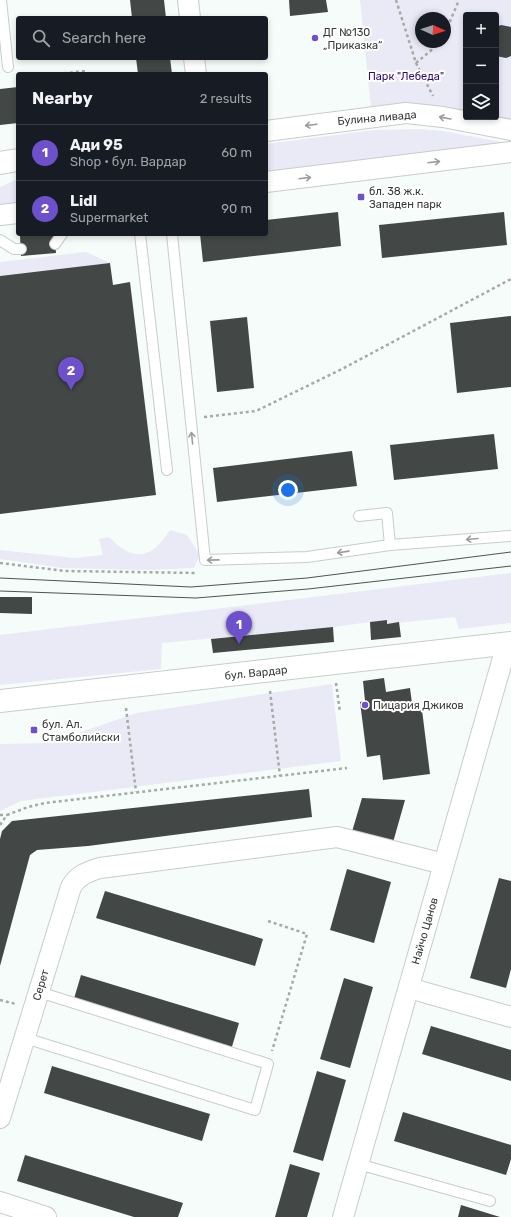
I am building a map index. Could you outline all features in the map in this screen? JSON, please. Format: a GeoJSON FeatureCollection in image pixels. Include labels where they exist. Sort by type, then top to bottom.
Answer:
{"type":"FeatureCollection","features":[{"type":"Feature","properties":{"kind":"street"},"geometry":{"type":"LineString","coordinates":[[188,0],[190,16]]}},
{"type":"Feature","properties":{"kind":"street"},"geometry":{"type":"LineString","coordinates":[[194,60],[196,72]]}},
{"type":"Feature","properties":{"kind":"street","name":"Булина ливада"},"geometry":{"type":"LineString","coordinates":[[268,130],[406,114],[443,117],[511,130]]}},
{"type":"Feature","properties":{"kind":"street"},"geometry":{"type":"LineString","coordinates":[[268,182],[511,152]]}},
{"type":"Feature","properties":{"kind":"street"},"geometry":{"type":"LineString","coordinates":[[0,163],[16,160]]}},
{"type":"Feature","properties":{"kind":"street"},"geometry":{"type":"LineString","coordinates":[[0,174],[16,165]]}},
{"type":"Feature","properties":{"kind":"street"},"geometry":{"type":"LineString","coordinates":[[0,215],[16,213]]}},
{"type":"Feature","properties":{"kind":"street","name":"бул. Вардар"},"geometry":{"type":"LineString","coordinates":[[0,701],[509,644]]}},
{"type":"Feature","properties":{"kind":"street","name":"Найчо Цанов"},"geometry":{"type":"LineString","coordinates":[[343,1217],[444,864],[509,644]]}},
{"type":"Feature","properties":{"kind":"street","name":"Серет"},"geometry":{"type":"LineString","coordinates":[[0,1118],[71,887],[76,878],[86,872],[100,868],[337,837],[444,864]]}},
{"type":"Feature","properties":{"kind":"street"},"geometry":{"type":"LineString","coordinates":[[409,988],[511,1017]]}},
{"type":"Feature","properties":{"kind":"street"},"geometry":{"type":"LineString","coordinates":[[0,1202],[46,1217]]}},
{"type":"Feature","properties":{"kind":"lane"},"geometry":{"type":"LineString","coordinates":[[1,0],[8,67]]}},
{"type":"Feature","properties":{"kind":"lane"},"geometry":{"type":"LineString","coordinates":[[55,244],[61,236]]}},
{"type":"Feature","properties":{"kind":"lane"},"geometry":{"type":"LineString","coordinates":[[140,236],[167,470]]}},
{"type":"Feature","properties":{"kind":"lane"},"geometry":{"type":"LineString","coordinates":[[172,236],[206,560],[307,557],[390,545],[511,536]]}},
{"type":"Feature","properties":{"kind":"lane"},"geometry":{"type":"LineString","coordinates":[[0,240],[14,249],[21,249]]}},
{"type":"Feature","properties":{"kind":"lane"},"geometry":{"type":"LineString","coordinates":[[359,516],[387,513],[390,545]]}},
{"type":"Feature","properties":{"kind":"lane"},"geometry":{"type":"LineString","coordinates":[[25,1038],[255,1110],[268,1064],[39,992]]}},
{"type":"Feature","properties":{"kind":"lane"},"geometry":{"type":"LineString","coordinates":[[358,1164],[490,1201]]}},
{"type":"Feature","properties":{"kind":"path"},"geometry":{"type":"LineString","coordinates":[[396,0],[416,63],[443,117]]}},
{"type":"Feature","properties":{"kind":"path"},"geometry":{"type":"LineString","coordinates":[[451,19],[459,0]]}},
{"type":"Feature","properties":{"kind":"path"},"geometry":{"type":"LineString","coordinates":[[416,63],[434,48]]}},
{"type":"Feature","properties":{"kind":"path"},"geometry":{"type":"LineString","coordinates":[[77,72],[86,72]]}},
{"type":"Feature","properties":{"kind":"path"},"geometry":{"type":"LineString","coordinates":[[190,418],[256,411],[342,369],[511,279]]}},
{"type":"Feature","properties":{"kind":"path"},"geometry":{"type":"LineString","coordinates":[[0,563],[65,571],[197,573],[206,560]]}},
{"type":"Feature","properties":{"kind":"path"},"geometry":{"type":"LineString","coordinates":[[335,677],[340,712]]}},
{"type":"Feature","properties":{"kind":"path"},"geometry":{"type":"LineString","coordinates":[[269,686],[280,776]]}},
{"type":"Feature","properties":{"kind":"path"},"geometry":{"type":"LineString","coordinates":[[126,708],[136,792]]}},
{"type":"Feature","properties":{"kind":"path"},"geometry":{"type":"LineString","coordinates":[[0,815],[8,815],[45,803],[347,768]]}},
{"type":"Feature","properties":{"kind":"path"},"geometry":{"type":"LineString","coordinates":[[0,825],[8,815]]}},
{"type":"Feature","properties":{"kind":"path"},"geometry":{"type":"LineString","coordinates":[[268,921],[307,934],[268,1064]]}},
{"type":"Feature","properties":{"kind":"green space","name":"Парк \"Лебеда\""},"geometry":{"type":"Polygon","coordinates":[[[360,0],[511,0],[511,130],[372,118],[360,0]]]}},
{"type":"Feature","properties":{"kind":"green space"},"geometry":{"type":"Polygon","coordinates":[[[419,129],[443,131],[501,142],[505,147],[268,176],[268,144],[375,130],[419,129]]]}},
{"type":"Feature","properties":{"kind":"green space"},"geometry":{"type":"Polygon","coordinates":[[[16,180],[16,204],[0,206],[0,187],[16,180]]]}},
{"type":"Feature","properties":{"kind":"green space"},"geometry":{"type":"Polygon","coordinates":[[[86,252],[110,263],[0,276],[0,262],[86,252]]]}},
{"type":"Feature","properties":{"kind":"green space"},"geometry":{"type":"Polygon","coordinates":[[[170,530],[187,535],[200,555],[194,568],[147,570],[63,568],[0,559],[0,550],[75,558],[103,555],[99,539],[109,537],[127,551],[135,554],[142,554],[149,552],[156,547],[170,530]]]}},
{"type":"Feature","properties":{"kind":"green space"},"geometry":{"type":"Polygon","coordinates":[[[511,573],[511,623],[459,629],[455,617],[387,624],[386,620],[333,627],[162,643],[161,669],[0,685],[0,635],[511,573]]]}},
{"type":"Feature","properties":{"kind":"green space"},"geometry":{"type":"Polygon","coordinates":[[[332,684],[341,761],[21,801],[0,811],[0,744],[49,743],[137,713],[332,684]]]}},
{"type":"Feature","properties":{"kind":"building"},"geometry":{"type":"Polygon","coordinates":[[[130,0],[164,0],[166,16],[132,16],[130,0]]]}},
{"type":"Feature","properties":{"kind":"building"},"geometry":{"type":"Polygon","coordinates":[[[289,0],[326,0],[328,12],[290,16],[289,0]]]}},
{"type":"Feature","properties":{"kind":"building"},"geometry":{"type":"Polygon","coordinates":[[[499,26],[511,27],[511,56],[506,58],[499,57],[499,26]]]}},
{"type":"Feature","properties":{"kind":"building"},"geometry":{"type":"Polygon","coordinates":[[[136,60],[170,60],[172,72],[138,72],[136,60]]]}},
{"type":"Feature","properties":{"kind":"building"},"geometry":{"type":"Polygon","coordinates":[[[16,87],[16,123],[0,125],[0,89],[16,87]]]}},
{"type":"Feature","properties":{"kind":"building"},"geometry":{"type":"Polygon","coordinates":[[[338,212],[341,246],[203,262],[200,236],[268,236],[268,220],[338,212]]]}},
{"type":"Feature","properties":{"kind":"building"},"geometry":{"type":"Polygon","coordinates":[[[504,212],[507,245],[382,258],[379,225],[504,212]]]}},
{"type":"Feature","properties":{"kind":"building"},"geometry":{"type":"Polygon","coordinates":[[[20,236],[54,236],[56,253],[21,256],[20,236]]]}},
{"type":"Feature","properties":{"kind":"building"},"geometry":{"type":"Polygon","coordinates":[[[110,263],[113,285],[130,282],[156,495],[0,514],[0,276],[110,263]]]}},
{"type":"Feature","properties":{"kind":"building"},"geometry":{"type":"Polygon","coordinates":[[[511,316],[511,387],[457,393],[450,323],[511,316]]]}},
{"type":"Feature","properties":{"kind":"building"},"geometry":{"type":"Polygon","coordinates":[[[247,317],[254,388],[217,392],[210,321],[247,317]]]}},
{"type":"Feature","properties":{"kind":"building"},"geometry":{"type":"Polygon","coordinates":[[[494,434],[498,469],[394,480],[390,445],[494,434]]]}},
{"type":"Feature","properties":{"kind":"building"},"geometry":{"type":"Polygon","coordinates":[[[352,451],[357,486],[217,502],[213,468],[352,451]]]}},
{"type":"Feature","properties":{"kind":"building"},"geometry":{"type":"Polygon","coordinates":[[[0,597],[32,597],[32,614],[0,613],[0,597]]]}},
{"type":"Feature","properties":{"kind":"building"},"geometry":{"type":"Polygon","coordinates":[[[387,620],[387,624],[399,622],[401,637],[371,640],[370,622],[387,620]]]}},
{"type":"Feature","properties":{"kind":"building"},"geometry":{"type":"Polygon","coordinates":[[[333,627],[334,642],[213,653],[211,639],[333,627]]]}},
{"type":"Feature","properties":{"kind":"building"},"geometry":{"type":"Polygon","coordinates":[[[384,678],[386,692],[410,688],[413,711],[422,710],[430,774],[383,780],[380,755],[367,757],[360,702],[365,701],[363,681],[384,678]]]}},
{"type":"Feature","properties":{"kind":"building"},"geometry":{"type":"Polygon","coordinates":[[[309,789],[312,817],[88,846],[37,850],[30,855],[0,966],[0,839],[2,831],[12,821],[309,789]]]}},
{"type":"Feature","properties":{"kind":"building"},"geometry":{"type":"Polygon","coordinates":[[[362,798],[405,800],[392,846],[351,835],[362,798]]]}},
{"type":"Feature","properties":{"kind":"building"},"geometry":{"type":"Polygon","coordinates":[[[347,869],[391,882],[374,943],[330,930],[347,869]]]}},
{"type":"Feature","properties":{"kind":"building"},"geometry":{"type":"Polygon","coordinates":[[[499,878],[511,881],[511,969],[506,988],[470,978],[499,878]]]}},
{"type":"Feature","properties":{"kind":"building"},"geometry":{"type":"Polygon","coordinates":[[[105,891],[263,939],[255,966],[96,918],[105,891]]]}},
{"type":"Feature","properties":{"kind":"building"},"geometry":{"type":"Polygon","coordinates":[[[81,975],[239,1023],[231,1050],[73,1002],[81,975]]]}},
{"type":"Feature","properties":{"kind":"building"},"geometry":{"type":"Polygon","coordinates":[[[344,978],[373,987],[350,1068],[320,1059],[344,978]]]}},
{"type":"Feature","properties":{"kind":"building"},"geometry":{"type":"Polygon","coordinates":[[[431,1026],[511,1050],[511,1081],[422,1054],[431,1026]]]}},
{"type":"Feature","properties":{"kind":"building"},"geometry":{"type":"Polygon","coordinates":[[[52,1066],[210,1114],[202,1141],[44,1093],[52,1066]]]}},
{"type":"Feature","properties":{"kind":"building"},"geometry":{"type":"Polygon","coordinates":[[[317,1071],[346,1080],[323,1161],[293,1152],[317,1071]]]}},
{"type":"Feature","properties":{"kind":"building"},"geometry":{"type":"Polygon","coordinates":[[[403,1112],[511,1145],[511,1159],[506,1175],[394,1141],[403,1112]]]}},
{"type":"Feature","properties":{"kind":"building"},"geometry":{"type":"Polygon","coordinates":[[[25,1155],[183,1203],[178,1217],[134,1217],[17,1181],[25,1155]]]}},
{"type":"Feature","properties":{"kind":"building"},"geometry":{"type":"Polygon","coordinates":[[[290,1164],[320,1173],[307,1217],[275,1217],[290,1164]]]}},
{"type":"Feature","properties":{"kind":"building"},"geometry":{"type":"Polygon","coordinates":[[[461,1205],[500,1217],[458,1217],[461,1205]]]}},
{"type":"Feature","properties":{"kind":"tram line"},"geometry":{"type":"LineString","coordinates":[[0,578],[191,587],[307,578],[511,552]]}},
{"type":"Feature","properties":{"kind":"tram line"},"geometry":{"type":"LineString","coordinates":[[0,591],[196,598],[308,589],[511,566]]}},
{"type":"Feature","properties":{"kind":"place","name":"ДГ №130 „Приказка“"},"geometry":{"type":"Point","coordinates":[315,38]}},
{"type":"Feature","properties":{"kind":"place","name":"бл. 38 ж.к. Западен парк"},"geometry":{"type":"Point","coordinates":[361,197]}},
{"type":"Feature","properties":{"kind":"place","name":"Lidl"},"geometry":{"type":"Point","coordinates":[71,390]}},
{"type":"Feature","properties":{"kind":"place","name":"Ади 95"},"geometry":{"type":"Point","coordinates":[239,644]}},
{"type":"Feature","properties":{"kind":"place","name":"Пицария Джиков"},"geometry":{"type":"Point","coordinates":[365,705]}},
{"type":"Feature","properties":{"kind":"place","name":"бул. Ал. Стамболийски"},"geometry":{"type":"Point","coordinates":[34,730]}}]}
